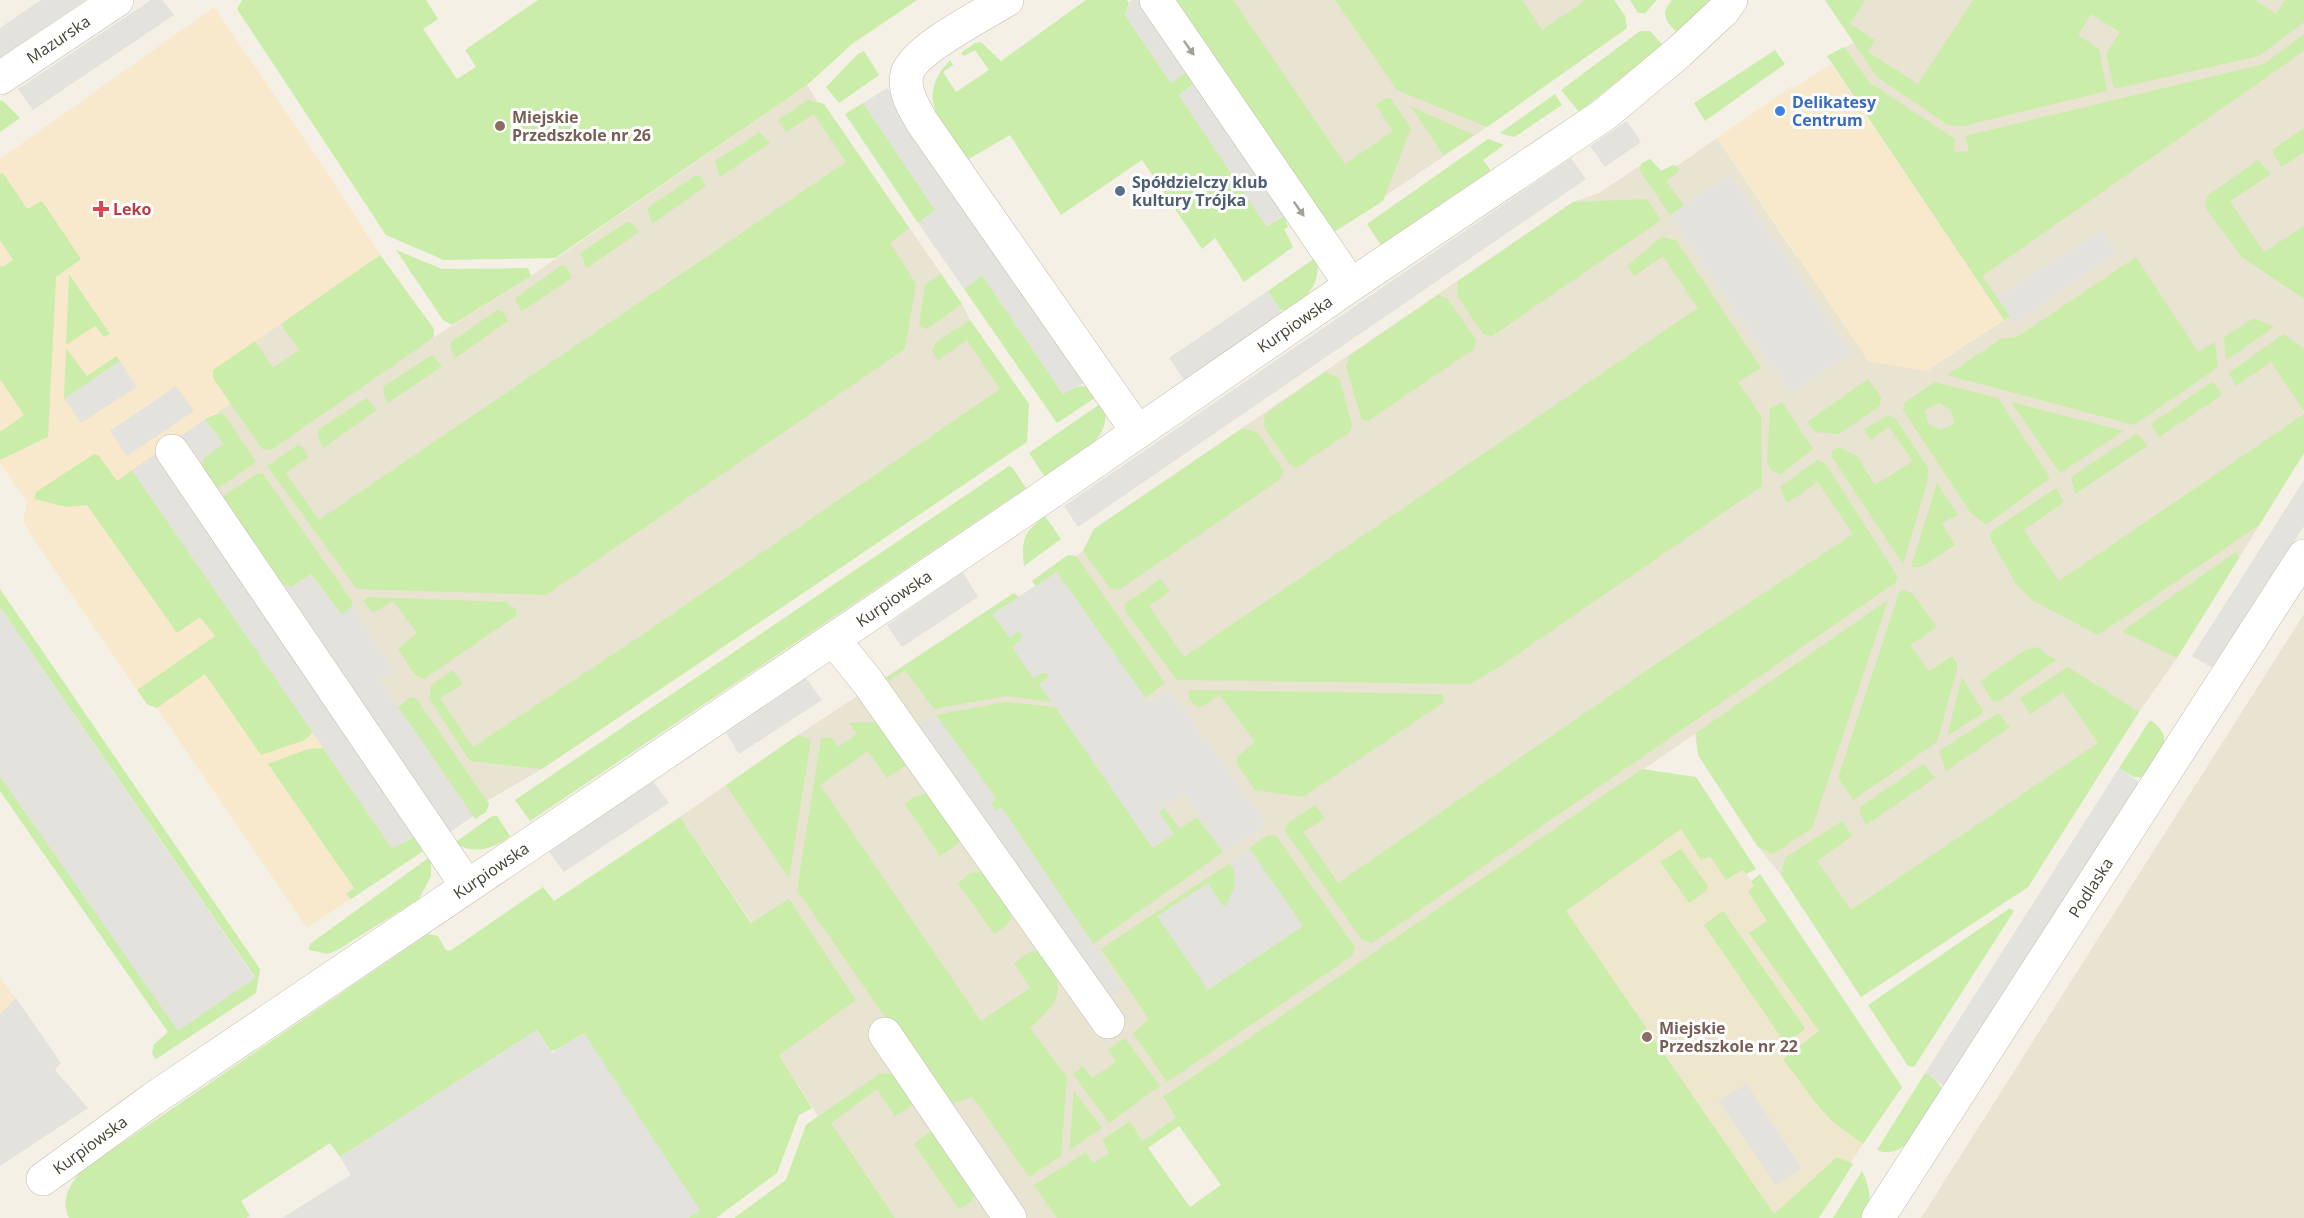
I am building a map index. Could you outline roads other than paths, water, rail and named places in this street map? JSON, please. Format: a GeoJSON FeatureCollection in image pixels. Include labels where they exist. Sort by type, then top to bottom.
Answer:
{"type":"FeatureCollection","features":[{"type":"Feature","properties":{"kind":"street","name":"Mazurska"},"geometry":{"type":"LineString","coordinates":[[0,78],[117,0]]}},
{"type":"Feature","properties":{"kind":"street"},"geometry":{"type":"LineString","coordinates":[[1006,0],[914,61],[908,74],[910,99],[929,132],[1138,432]]}},
{"type":"Feature","properties":{"kind":"street"},"geometry":{"type":"LineString","coordinates":[[1156,0],[1351,285]]}},
{"type":"Feature","properties":{"kind":"street","name":"Kurpiowska"},"geometry":{"type":"LineString","coordinates":[[43,1179],[153,1099],[1605,114],[1679,52],[1723,11],[1731,0]]}},
{"type":"Feature","properties":{"kind":"street"},"geometry":{"type":"LineString","coordinates":[[172,451],[467,886]]}},
{"type":"Feature","properties":{"kind":"street","name":"Podlaska"},"geometry":{"type":"LineString","coordinates":[[1878,1218],[2304,556]]}},
{"type":"Feature","properties":{"kind":"street"},"geometry":{"type":"LineString","coordinates":[[833,639],[867,681],[1108,1022]]}},
{"type":"Feature","properties":{"kind":"street"},"geometry":{"type":"LineString","coordinates":[[885,1034],[1010,1218]]}},
{"type":"Feature","properties":{"kind":"place","name":"Delikatesy Centrum"},"geometry":{"type":"Point","coordinates":[1780,111]}},
{"type":"Feature","properties":{"kind":"place","name":"Miejskie Przedszkole nr 26"},"geometry":{"type":"Point","coordinates":[500,126]}},
{"type":"Feature","properties":{"kind":"place","name":"Spółdzielczy klub kultury Trójka"},"geometry":{"type":"Point","coordinates":[1120,191]}},
{"type":"Feature","properties":{"kind":"place","name":"Leko"},"geometry":{"type":"Point","coordinates":[101,209]}},
{"type":"Feature","properties":{"kind":"place","name":"Miejskie Przedszkole nr 22"},"geometry":{"type":"Point","coordinates":[1647,1037]}}]}
